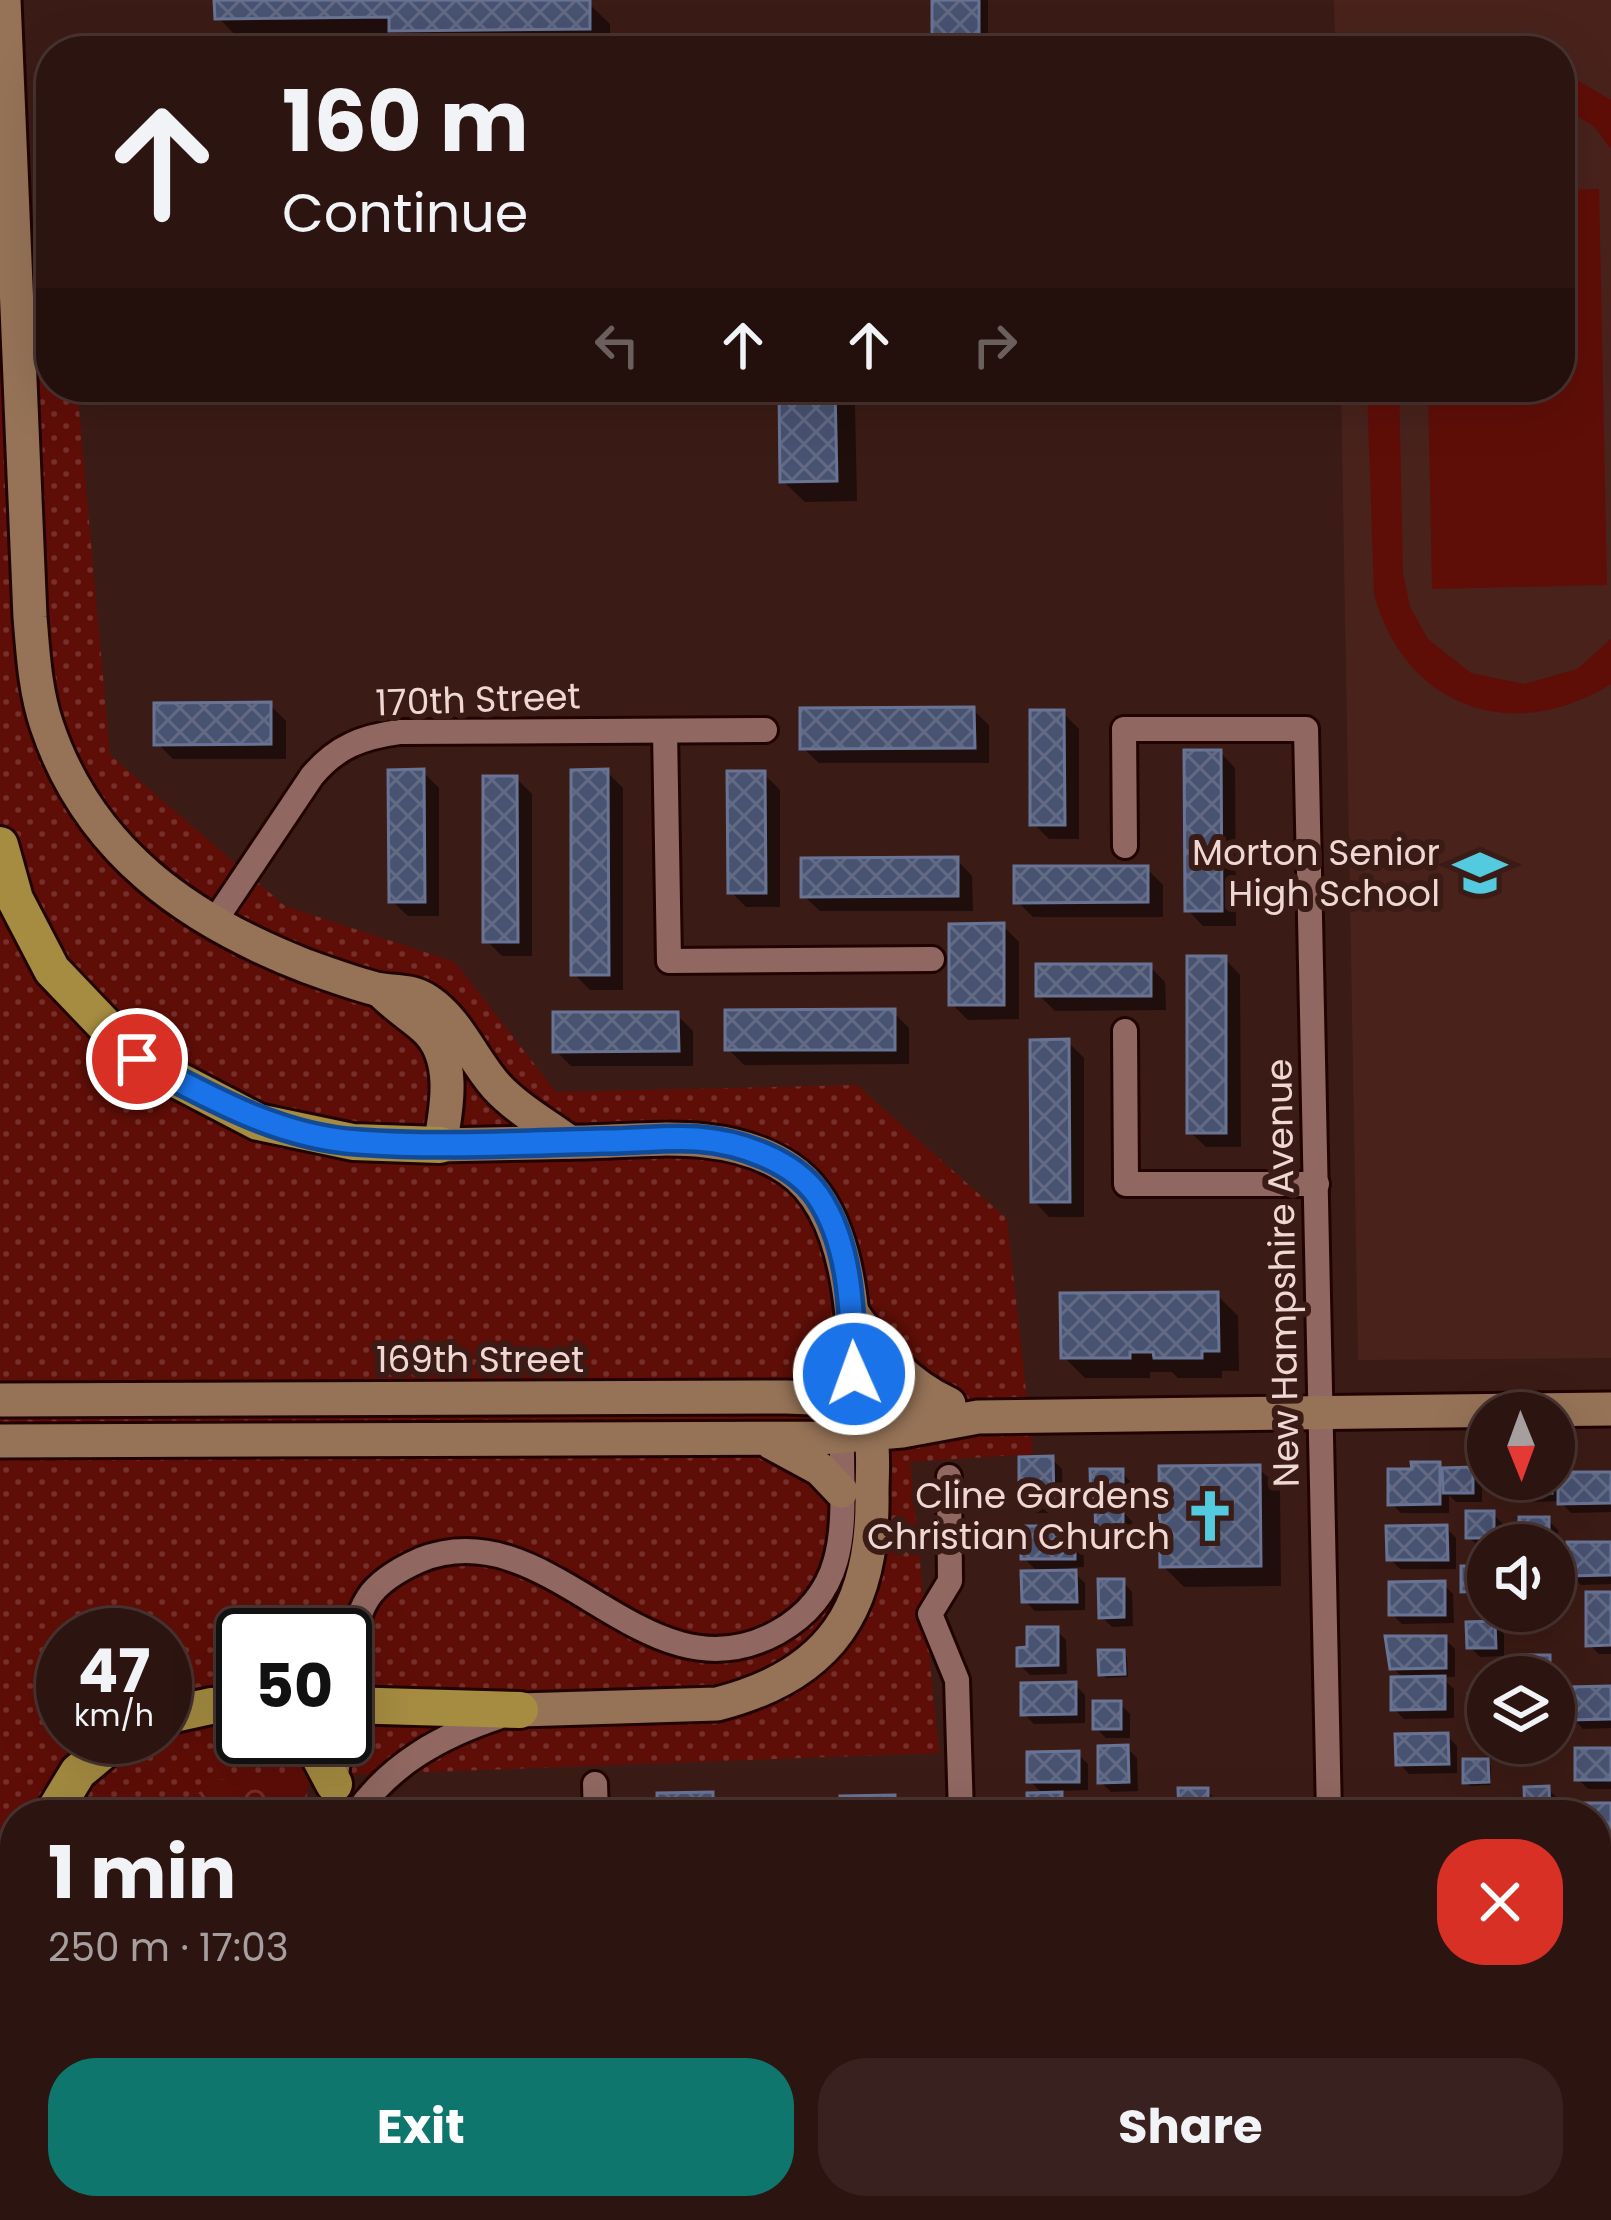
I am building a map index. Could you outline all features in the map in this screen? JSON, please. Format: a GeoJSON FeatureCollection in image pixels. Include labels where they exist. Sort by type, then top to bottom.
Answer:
{"type":"FeatureCollection","features":[{"type":"Feature","properties":{"kind":"highway"},"geometry":{"type":"LineString","coordinates":[[0,845],[15,899],[52,970],[137,1059],[258,1122],[353,1142],[440,1144]]}},
{"type":"Feature","properties":{"kind":"highway"},"geometry":{"type":"LineString","coordinates":[[372,1705],[520,1710]]}},
{"type":"Feature","properties":{"kind":"highway"},"geometry":{"type":"LineString","coordinates":[[61,1800],[88,1764]]}},
{"type":"Feature","properties":{"kind":"highway"},"geometry":{"type":"LineString","coordinates":[[319,1764],[333,1800]]}},
{"type":"Feature","properties":{"kind":"main road"},"geometry":{"type":"LineString","coordinates":[[4,0],[30,617],[46,722],[66,775],[115,844],[170,897],[305,965],[380,990],[406,990],[429,1002],[452,1022],[498,1088],[569,1142]]}},
{"type":"Feature","properties":{"kind":"main road"},"geometry":{"type":"LineString","coordinates":[[380,990],[438,1044],[448,1106],[440,1144],[697,1139],[769,1157],[793,1171],[817,1195],[831,1224],[852,1314],[857,1436],[873,1530],[858,1598],[828,1644],[809,1662],[746,1697],[717,1704],[520,1710]]}},
{"type":"Feature","properties":{"kind":"main road"},"geometry":{"type":"LineString","coordinates":[[852,1314],[886,1360],[926,1393],[968,1418]]}},
{"type":"Feature","properties":{"kind":"main road","name":"169th Street"},"geometry":{"type":"LineString","coordinates":[[0,1400],[855,1400],[894,1401],[968,1418]]}},
{"type":"Feature","properties":{"kind":"main road","name":"169th Street"},"geometry":{"type":"LineString","coordinates":[[0,1442],[857,1436],[968,1418],[1611,1409]]}},
{"type":"Feature","properties":{"kind":"main road"},"geometry":{"type":"LineString","coordinates":[[759,1438],[820,1469],[841,1491]]}},
{"type":"Feature","properties":{"kind":"street","name":"New Hampshire Avenue"},"geometry":{"type":"LineString","coordinates":[[1125,846],[1124,729],[1306,729],[1329,1800]]}},
{"type":"Feature","properties":{"kind":"street","name":"170th Street"},"geometry":{"type":"LineString","coordinates":[[214,922],[312,776],[326,760],[358,740],[399,732],[765,730]]}},
{"type":"Feature","properties":{"kind":"street"},"geometry":{"type":"LineString","coordinates":[[665,731],[669,961],[932,959]]}},
{"type":"Feature","properties":{"kind":"street"},"geometry":{"type":"LineString","coordinates":[[1125,1031],[1126,1184],[1317,1184]]}},
{"type":"Feature","properties":{"kind":"street"},"geometry":{"type":"LineString","coordinates":[[363,1608],[370,1594],[391,1576],[437,1554],[490,1551],[514,1558],[605,1611],[694,1648],[723,1650],[759,1642],[799,1620],[829,1585],[838,1556],[841,1491],[857,1436]]}},
{"type":"Feature","properties":{"kind":"street"},"geometry":{"type":"LineString","coordinates":[[949,1477],[950,1581],[930,1614],[957,1680],[961,1800]]}},
{"type":"Feature","properties":{"kind":"street"},"geometry":{"type":"LineString","coordinates":[[366,1800],[405,1761],[459,1730],[520,1710]]}},
{"type":"Feature","properties":{"kind":"street"},"geometry":{"type":"LineString","coordinates":[[333,1800],[337,1764]]}},
{"type":"Feature","properties":{"kind":"street"},"geometry":{"type":"LineString","coordinates":[[596,1784],[596,1800]]}},
{"type":"Feature","properties":{"kind":"shaded area","name":"Morton Senior High School"},"geometry":{"type":"Polygon","coordinates":[[[1334,0],[1611,0],[1611,1358],[1358,1360],[1341,402],[1575,402],[1575,36],[1335,36],[1334,0]]]}},
{"type":"Feature","properties":{"kind":"green space"},"geometry":{"type":"Polygon","coordinates":[[[1575,79],[1611,100],[1611,149],[1594,127],[1575,114],[1575,79]]]}},
{"type":"Feature","properties":{"kind":"green space"},"geometry":{"type":"Polygon","coordinates":[[[1599,189],[1607,585],[1432,589],[1428,402],[1575,402],[1575,190],[1599,189]]]}},
{"type":"Feature","properties":{"kind":"green space"},"geometry":{"type":"Polygon","coordinates":[[[0,242],[36,258],[36,402],[78,402],[110,755],[285,906],[455,962],[556,1092],[857,1085],[1007,1219],[1033,1454],[910,1462],[939,1753],[216,1780],[189,1800],[0,1800],[0,242]]]}},
{"type":"Feature","properties":{"kind":"green space"},"geometry":{"type":"Polygon","coordinates":[[[1368,402],[1399,402],[1403,572],[1410,607],[1428,639],[1471,673],[1524,684],[1577,669],[1611,639],[1611,684],[1574,703],[1537,712],[1501,713],[1467,705],[1436,688],[1410,664],[1389,633],[1374,594],[1368,402]]]}},
{"type":"Feature","properties":{"kind":"green space"},"geometry":{"type":"Polygon","coordinates":[[[310,1776],[306,1800],[189,1800],[216,1780],[310,1776]]]}},
{"type":"Feature","properties":{"kind":"building"},"geometry":{"type":"Polygon","coordinates":[[[214,0],[590,0],[590,29],[389,31],[389,17],[215,19],[214,0]]]}},
{"type":"Feature","properties":{"kind":"building"},"geometry":{"type":"Polygon","coordinates":[[[932,0],[979,0],[979,35],[932,36],[932,0]]]}},
{"type":"Feature","properties":{"kind":"building"},"geometry":{"type":"Polygon","coordinates":[[[779,402],[835,402],[837,481],[780,482],[779,402]]]}},
{"type":"Feature","properties":{"kind":"building"},"geometry":{"type":"Polygon","coordinates":[[[271,702],[271,744],[154,745],[154,703],[271,702]]]}},
{"type":"Feature","properties":{"kind":"building"},"geometry":{"type":"Polygon","coordinates":[[[974,707],[975,748],[800,749],[800,708],[974,707]]]}},
{"type":"Feature","properties":{"kind":"building"},"geometry":{"type":"Polygon","coordinates":[[[1030,710],[1064,710],[1065,825],[1030,825],[1030,710]]]}},
{"type":"Feature","properties":{"kind":"building"},"geometry":{"type":"Polygon","coordinates":[[[1184,750],[1221,750],[1222,911],[1185,911],[1184,750]]]}},
{"type":"Feature","properties":{"kind":"building"},"geometry":{"type":"Polygon","coordinates":[[[424,769],[425,902],[389,902],[388,770],[424,769]]]}},
{"type":"Feature","properties":{"kind":"building"},"geometry":{"type":"Polygon","coordinates":[[[608,769],[609,975],[571,975],[571,770],[608,769]]]}},
{"type":"Feature","properties":{"kind":"building"},"geometry":{"type":"Polygon","coordinates":[[[727,771],[765,771],[766,893],[728,893],[727,771]]]}},
{"type":"Feature","properties":{"kind":"building"},"geometry":{"type":"Polygon","coordinates":[[[483,776],[517,776],[518,942],[483,942],[483,776]]]}},
{"type":"Feature","properties":{"kind":"building"},"geometry":{"type":"Polygon","coordinates":[[[958,857],[958,896],[801,897],[801,858],[958,857]]]}},
{"type":"Feature","properties":{"kind":"building"},"geometry":{"type":"Polygon","coordinates":[[[1014,866],[1148,866],[1148,902],[1014,903],[1014,866]]]}},
{"type":"Feature","properties":{"kind":"building"},"geometry":{"type":"Polygon","coordinates":[[[1004,923],[1004,1005],[949,1005],[949,924],[1004,923]]]}},
{"type":"Feature","properties":{"kind":"building"},"geometry":{"type":"Polygon","coordinates":[[[1187,956],[1226,956],[1226,1133],[1187,1133],[1187,956]]]}},
{"type":"Feature","properties":{"kind":"building"},"geometry":{"type":"Polygon","coordinates":[[[1036,964],[1151,964],[1151,996],[1036,996],[1036,964]]]}},
{"type":"Feature","properties":{"kind":"building"},"geometry":{"type":"Polygon","coordinates":[[[895,1009],[895,1050],[725,1050],[725,1010],[895,1009]]]}},
{"type":"Feature","properties":{"kind":"building"},"geometry":{"type":"Polygon","coordinates":[[[553,1012],[678,1012],[679,1051],[553,1052],[553,1012]]]}},
{"type":"Feature","properties":{"kind":"building"},"geometry":{"type":"Polygon","coordinates":[[[1069,1039],[1070,1202],[1031,1202],[1030,1040],[1069,1039]]]}},
{"type":"Feature","properties":{"kind":"building"},"geometry":{"type":"Polygon","coordinates":[[[1218,1292],[1219,1351],[1202,1351],[1202,1358],[1154,1358],[1153,1352],[1130,1352],[1130,1358],[1061,1358],[1060,1293],[1218,1292]]]}},
{"type":"Feature","properties":{"kind":"building"},"geometry":{"type":"Polygon","coordinates":[[[1053,1456],[1054,1504],[1019,1504],[1019,1457],[1053,1456]]]}},
{"type":"Feature","properties":{"kind":"building"},"geometry":{"type":"Polygon","coordinates":[[[1411,1462],[1440,1462],[1440,1504],[1388,1505],[1388,1469],[1412,1469],[1411,1462]]]}},
{"type":"Feature","properties":{"kind":"building","name":"Cline Gardens Christian Church"},"geometry":{"type":"Polygon","coordinates":[[[1260,1465],[1261,1566],[1160,1567],[1159,1466],[1260,1465]]]}},
{"type":"Feature","properties":{"kind":"building"},"geometry":{"type":"Polygon","coordinates":[[[1467,1467],[1467,1493],[1443,1493],[1442,1468],[1467,1467]]]}},
{"type":"Feature","properties":{"kind":"building"},"geometry":{"type":"Polygon","coordinates":[[[1090,1469],[1123,1469],[1123,1503],[1091,1503],[1090,1469]]]}},
{"type":"Feature","properties":{"kind":"building"},"geometry":{"type":"Polygon","coordinates":[[[1575,1472],[1611,1472],[1611,1503],[1558,1504],[1558,1500],[1575,1500],[1575,1472]]]}},
{"type":"Feature","properties":{"kind":"building"},"geometry":{"type":"Polygon","coordinates":[[[1123,1508],[1123,1536],[1096,1536],[1095,1509],[1123,1508]]]}},
{"type":"Feature","properties":{"kind":"building"},"geometry":{"type":"Polygon","coordinates":[[[1466,1511],[1494,1511],[1494,1524],[1467,1524],[1466,1538],[1466,1511]]]}},
{"type":"Feature","properties":{"kind":"building"},"geometry":{"type":"Polygon","coordinates":[[[1519,1517],[1549,1517],[1549,1524],[1519,1524],[1519,1517]]]}},
{"type":"Feature","properties":{"kind":"building"},"geometry":{"type":"Polygon","coordinates":[[[1447,1525],[1448,1560],[1387,1560],[1386,1526],[1447,1525]]]}},
{"type":"Feature","properties":{"kind":"building"},"geometry":{"type":"Polygon","coordinates":[[[1021,1526],[1075,1526],[1075,1559],[1021,1559],[1021,1526]]]}},
{"type":"Feature","properties":{"kind":"building"},"geometry":{"type":"Polygon","coordinates":[[[1575,1542],[1611,1542],[1611,1575],[1575,1576],[1575,1542]]]}},
{"type":"Feature","properties":{"kind":"building"},"geometry":{"type":"Polygon","coordinates":[[[1461,1566],[1467,1566],[1467,1592],[1461,1592],[1461,1566]]]}},
{"type":"Feature","properties":{"kind":"building"},"geometry":{"type":"Polygon","coordinates":[[[1076,1570],[1077,1602],[1022,1602],[1021,1571],[1076,1570]]]}},
{"type":"Feature","properties":{"kind":"building"},"geometry":{"type":"Polygon","coordinates":[[[1098,1579],[1124,1579],[1124,1617],[1099,1618],[1098,1579]]]}},
{"type":"Feature","properties":{"kind":"building"},"geometry":{"type":"Polygon","coordinates":[[[1445,1581],[1445,1615],[1389,1615],[1389,1582],[1445,1581]]]}},
{"type":"Feature","properties":{"kind":"building"},"geometry":{"type":"Polygon","coordinates":[[[1586,1592],[1611,1592],[1611,1645],[1586,1646],[1586,1592]]]}},
{"type":"Feature","properties":{"kind":"building"},"geometry":{"type":"Polygon","coordinates":[[[1466,1622],[1467,1632],[1495,1632],[1496,1648],[1467,1648],[1466,1622]]]}},
{"type":"Feature","properties":{"kind":"building"},"geometry":{"type":"Polygon","coordinates":[[[1027,1627],[1058,1627],[1058,1665],[1017,1666],[1017,1648],[1027,1647],[1027,1627]]]}},
{"type":"Feature","properties":{"kind":"building"},"geometry":{"type":"Polygon","coordinates":[[[1385,1636],[1446,1636],[1446,1668],[1390,1669],[1385,1636]]]}},
{"type":"Feature","properties":{"kind":"building"},"geometry":{"type":"Polygon","coordinates":[[[1098,1650],[1124,1650],[1125,1674],[1099,1675],[1098,1650]]]}},
{"type":"Feature","properties":{"kind":"building"},"geometry":{"type":"Polygon","coordinates":[[[1445,1676],[1445,1709],[1391,1710],[1391,1677],[1445,1676]]]}},
{"type":"Feature","properties":{"kind":"building"},"geometry":{"type":"Polygon","coordinates":[[[1076,1682],[1076,1714],[1021,1715],[1021,1683],[1076,1682]]]}},
{"type":"Feature","properties":{"kind":"building"},"geometry":{"type":"Polygon","coordinates":[[[1611,1686],[1611,1719],[1575,1720],[1575,1687],[1611,1686]]]}},
{"type":"Feature","properties":{"kind":"building"},"geometry":{"type":"Polygon","coordinates":[[[1093,1701],[1121,1701],[1121,1729],[1093,1729],[1093,1701]]]}},
{"type":"Feature","properties":{"kind":"building"},"geometry":{"type":"Polygon","coordinates":[[[1448,1733],[1449,1764],[1396,1765],[1395,1734],[1448,1733]]]}},
{"type":"Feature","properties":{"kind":"building"},"geometry":{"type":"Polygon","coordinates":[[[1128,1745],[1129,1782],[1098,1783],[1098,1746],[1128,1745]]]}},
{"type":"Feature","properties":{"kind":"building"},"geometry":{"type":"Polygon","coordinates":[[[1575,1748],[1611,1748],[1611,1780],[1575,1780],[1575,1748]]]}},
{"type":"Feature","properties":{"kind":"building"},"geometry":{"type":"Polygon","coordinates":[[[1079,1751],[1079,1782],[1027,1782],[1027,1752],[1079,1751]]]}},
{"type":"Feature","properties":{"kind":"building"},"geometry":{"type":"Polygon","coordinates":[[[1463,1759],[1467,1764],[1488,1764],[1489,1782],[1463,1783],[1463,1759]]]}},
{"type":"Feature","properties":{"kind":"building"},"geometry":{"type":"Polygon","coordinates":[[[1549,1786],[1549,1800],[1524,1800],[1524,1787],[1549,1786]]]}},
{"type":"Feature","properties":{"kind":"building"},"geometry":{"type":"Polygon","coordinates":[[[1178,1788],[1208,1788],[1208,1800],[1178,1800],[1178,1788]]]}},
{"type":"Feature","properties":{"kind":"building"},"geometry":{"type":"Polygon","coordinates":[[[713,1792],[713,1800],[657,1800],[657,1793],[713,1792]]]}},
{"type":"Feature","properties":{"kind":"building"},"geometry":{"type":"Polygon","coordinates":[[[1062,1792],[1062,1800],[1027,1800],[1027,1793],[1062,1792]]]}},
{"type":"Feature","properties":{"kind":"building"},"geometry":{"type":"Polygon","coordinates":[[[895,1795],[895,1800],[840,1800],[840,1796],[895,1795]]]}},
{"type":"Feature","properties":{"kind":"place","name":"Morton Senior High School"},"geometry":{"type":"Point","coordinates":[1480,873]}},
{"type":"Feature","properties":{"kind":"place","name":"Cline Gardens Christian Church"},"geometry":{"type":"Point","coordinates":[1210,1516]}},
{"type":"Feature","properties":{"kind":"route"},"geometry":{"type":"LineString","coordinates":[[137,1059],[258,1122],[353,1142],[697,1139],[769,1157],[793,1171],[817,1195],[831,1224],[852,1314],[854,1374]]}}]}
